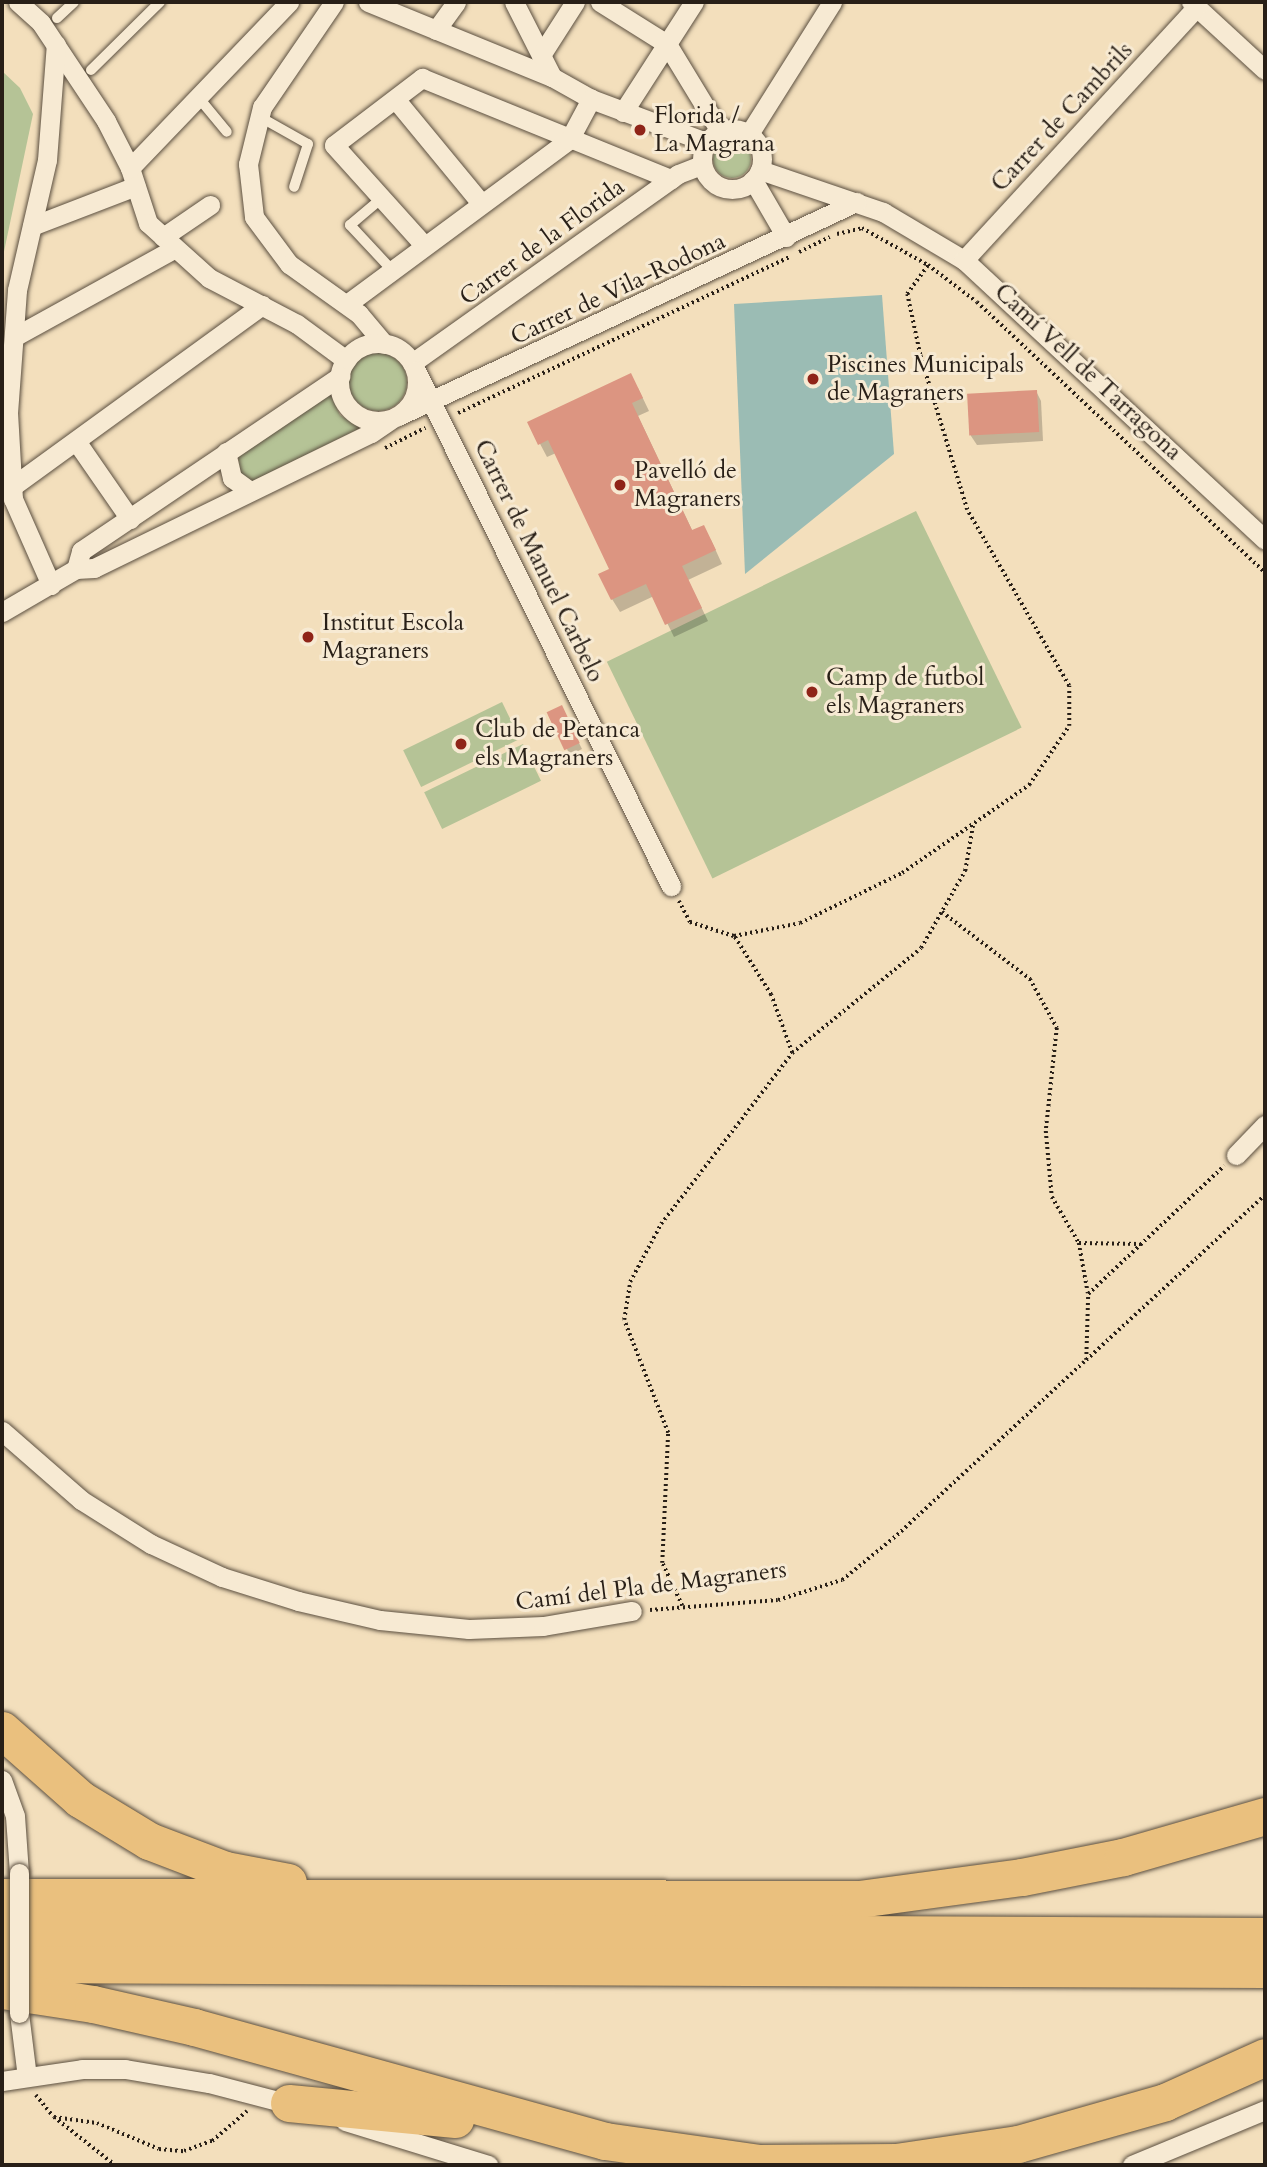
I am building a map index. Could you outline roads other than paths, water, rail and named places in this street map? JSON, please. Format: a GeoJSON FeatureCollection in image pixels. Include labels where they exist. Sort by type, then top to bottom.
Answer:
{"type":"FeatureCollection","features":[{"type":"Feature","properties":{"kind":"highway"},"geometry":{"type":"LineString","coordinates":[[2,1730],[100,1813],[174,1852],[225,1870],[324,1886],[504,1890],[557,1900]]}},
{"type":"Feature","properties":{"kind":"highway"},"geometry":{"type":"LineString","coordinates":[[10,1885],[557,1900],[818,1900],[914,1895],[1123,1857],[1265,1816]]}},
{"type":"Feature","properties":{"kind":"highway"},"geometry":{"type":"LineString","coordinates":[[2,1930],[1265,1936]]}},
{"type":"Feature","properties":{"kind":"highway"},"geometry":{"type":"LineString","coordinates":[[2,1964],[1265,1969]]}},
{"type":"Feature","properties":{"kind":"highway"},"geometry":{"type":"LineString","coordinates":[[10,2002],[93,2004],[194,2027],[554,2129]]}},
{"type":"Feature","properties":{"kind":"highway"},"geometry":{"type":"LineString","coordinates":[[275,2100],[554,2129],[721,2160],[802,2165],[896,2162],[993,2149],[1102,2123],[1194,2090],[1265,2057]]}},
{"type":"Feature","properties":{"kind":"street"},"geometry":{"type":"LineString","coordinates":[[18,2],[56,44],[106,121],[133,177],[149,223],[169,242],[209,278],[297,324],[343,368],[345,402],[357,415],[373,421],[394,418],[415,396],[414,367],[400,350],[384,344],[367,345],[343,368],[81,551],[76,569]]}},
{"type":"Feature","properties":{"kind":"street"},"geometry":{"type":"LineString","coordinates":[[32,226],[133,177],[198,97],[289,2]]}},
{"type":"Feature","properties":{"kind":"street"},"geometry":{"type":"LineString","coordinates":[[334,2],[296,52],[260,117],[248,164],[254,217],[289,264],[347,304],[384,344]]}},
{"type":"Feature","properties":{"kind":"street"},"geometry":{"type":"LineString","coordinates":[[368,2],[552,77],[591,99],[623,112],[713,137],[737,129],[749,134],[762,152],[757,175],[786,237]]}},
{"type":"Feature","properties":{"kind":"street"},"geometry":{"type":"LineString","coordinates":[[436,30],[456,2]]}},
{"type":"Feature","properties":{"kind":"street"},"geometry":{"type":"LineString","coordinates":[[514,2],[552,77]]}},
{"type":"Feature","properties":{"kind":"street"},"geometry":{"type":"LineString","coordinates":[[541,55],[575,2]]}},
{"type":"Feature","properties":{"kind":"street"},"geometry":{"type":"LineString","coordinates":[[600,2],[667,44],[713,137],[702,165],[712,182],[723,188],[742,187],[757,175]]}},
{"type":"Feature","properties":{"kind":"street"},"geometry":{"type":"LineString","coordinates":[[623,112],[694,2]]}},
{"type":"Feature","properties":{"kind":"street"},"geometry":{"type":"LineString","coordinates":[[749,134],[832,2]]}},
{"type":"Feature","properties":{"kind":"street"},"geometry":{"type":"LineString","coordinates":[[1194,4],[1265,70]]}},
{"type":"Feature","properties":{"kind":"street","name":"Carrer de Cambrils"},"geometry":{"type":"LineString","coordinates":[[964,260],[1194,4]]}},
{"type":"Feature","properties":{"kind":"street"},"geometry":{"type":"LineString","coordinates":[[51,585],[13,499],[8,413],[17,290],[47,160],[56,44]]}},
{"type":"Feature","properties":{"kind":"street"},"geometry":{"type":"LineString","coordinates":[[423,244],[334,145],[422,78],[569,140],[671,179]]}},
{"type":"Feature","properties":{"kind":"street"},"geometry":{"type":"LineString","coordinates":[[347,304],[423,244],[569,140],[591,99]]}},
{"type":"Feature","properties":{"kind":"street"},"geometry":{"type":"LineString","coordinates":[[396,100],[481,202]]}},
{"type":"Feature","properties":{"kind":"street","name":"Carrer de la Florida"},"geometry":{"type":"LineString","coordinates":[[414,367],[671,179],[702,165]]}},
{"type":"Feature","properties":{"kind":"street","name":"Camí Vell de Tarragona"},"geometry":{"type":"LineString","coordinates":[[757,175],[856,202],[964,260],[1265,540]]}},
{"type":"Feature","properties":{"kind":"street","name":"Carrer de Vila-Rodona"},"geometry":{"type":"LineString","coordinates":[[2,612],[76,569],[94,568],[371,433],[394,418],[856,202]]}},
{"type":"Feature","properties":{"kind":"street"},"geometry":{"type":"LineString","coordinates":[[14,337],[169,242],[210,205]]}},
{"type":"Feature","properties":{"kind":"street"},"geometry":{"type":"LineString","coordinates":[[13,486],[262,305]]}},
{"type":"Feature","properties":{"kind":"street","name":"Carrer de Manuel Carbelo"},"geometry":{"type":"LineString","coordinates":[[414,367],[671,886]]}},
{"type":"Feature","properties":{"kind":"street"},"geometry":{"type":"LineString","coordinates":[[76,441],[130,519]]}},
{"type":"Feature","properties":{"kind":"street"},"geometry":{"type":"LineString","coordinates":[[226,452],[232,478],[250,491]]}},
{"type":"Feature","properties":{"kind":"street"},"geometry":{"type":"LineString","coordinates":[[1236,1155],[1265,1125]]}},
{"type":"Feature","properties":{"kind":"street","name":"Camí del Pla de Magraners"},"geometry":{"type":"LineString","coordinates":[[2,1431],[81,1500],[151,1544],[222,1577],[298,1601],[380,1620],[469,1629],[543,1626],[632,1611]]}},
{"type":"Feature","properties":{"kind":"street"},"geometry":{"type":"LineString","coordinates":[[2,1780],[15,1816],[10,1885],[10,2002],[27,2077]]}},
{"type":"Feature","properties":{"kind":"street"},"geometry":{"type":"LineString","coordinates":[[2,2081],[125,2069],[275,2100],[488,2165]]}},
{"type":"Feature","properties":{"kind":"street"},"geometry":{"type":"LineString","coordinates":[[1132,2165],[1265,2110]]}},
{"type":"Feature","properties":{"kind":"lane"},"geometry":{"type":"LineString","coordinates":[[57,18],[74,2]]}},
{"type":"Feature","properties":{"kind":"lane"},"geometry":{"type":"LineString","coordinates":[[91,70],[160,2]]}},
{"type":"Feature","properties":{"kind":"lane"},"geometry":{"type":"LineString","coordinates":[[198,97],[227,132]]}},
{"type":"Feature","properties":{"kind":"lane"},"geometry":{"type":"LineString","coordinates":[[260,117],[308,144],[294,187]]}},
{"type":"Feature","properties":{"kind":"lane"},"geometry":{"type":"LineString","coordinates":[[382,198],[350,225],[391,269]]}},
{"type":"Feature","properties":{"kind":"water","name":"Piscines Municipals de Magraners"},"geometry":{"type":"Polygon","coordinates":[[[882,295],[894,454],[745,574],[734,304],[882,295]]]}},
{"type":"Feature","properties":{"kind":"place","name":"Florida / La Magrana"},"geometry":{"type":"Point","coordinates":[640,130]}},
{"type":"Feature","properties":{"kind":"place","name":"Piscines Municipals de Magraners"},"geometry":{"type":"Point","coordinates":[813,379]}},
{"type":"Feature","properties":{"kind":"place","name":"Pavelló de Magraners"},"geometry":{"type":"Point","coordinates":[620,485]}},
{"type":"Feature","properties":{"kind":"place","name":"Institut Escola Magraners"},"geometry":{"type":"Point","coordinates":[308,637]}},
{"type":"Feature","properties":{"kind":"place","name":"Camp de futbol els Magraners"},"geometry":{"type":"Point","coordinates":[812,692]}},
{"type":"Feature","properties":{"kind":"place","name":"Club de Petanca els Magraners"},"geometry":{"type":"Point","coordinates":[461,744]}}]}
